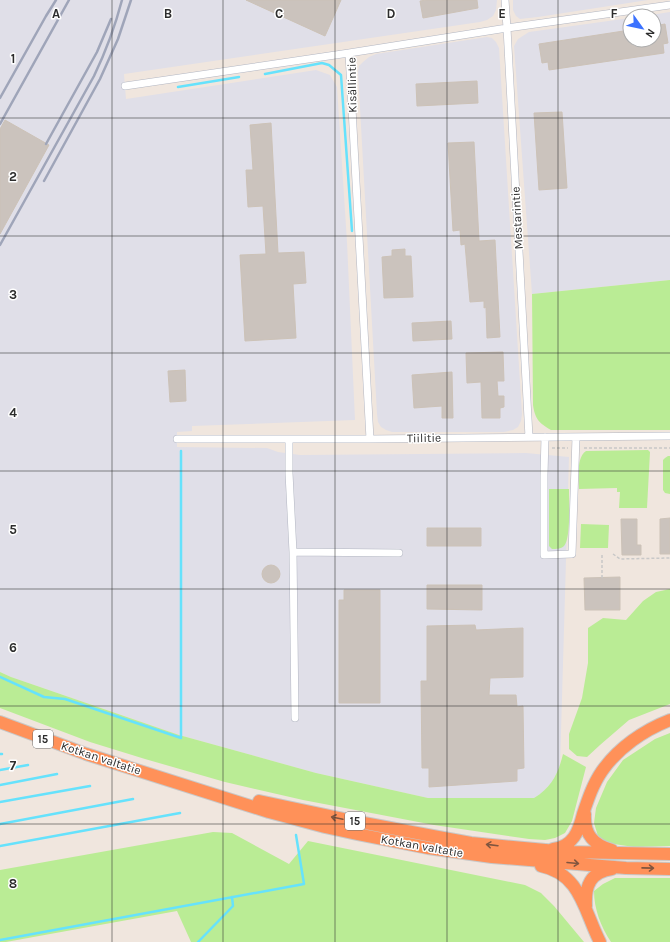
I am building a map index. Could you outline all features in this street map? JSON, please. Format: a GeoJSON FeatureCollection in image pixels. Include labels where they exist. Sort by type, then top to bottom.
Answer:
{"type":"FeatureCollection","features":[{"type":"Feature","properties":{"kind":"highway"},"geometry":{"type":"LineString","coordinates":[[531,849],[555,848],[570,842],[577,832],[596,781],[608,763],[619,751],[642,734],[670,720]]}},
{"type":"Feature","properties":{"kind":"highway","name":"Kotkan valtatie"},"geometry":{"type":"LineString","coordinates":[[0,722],[86,754],[269,812],[325,827],[428,848],[492,857],[626,868],[670,869]]}},
{"type":"Feature","properties":{"kind":"highway","name":"Kotkan valtatie"},"geometry":{"type":"LineString","coordinates":[[180,783],[303,811],[431,836],[471,842],[583,853],[670,854]]}},
{"type":"Feature","properties":{"kind":"highway"},"geometry":{"type":"LineString","coordinates":[[587,803],[585,823],[590,838],[605,848],[631,853]]}},
{"type":"Feature","properties":{"kind":"highway"},"geometry":{"type":"LineString","coordinates":[[492,857],[543,866],[557,871],[569,880],[581,897],[600,942]]}},
{"type":"Feature","properties":{"kind":"highway"},"geometry":{"type":"LineString","coordinates":[[588,915],[586,897],[588,884],[592,878],[606,870],[626,868]]}},
{"type":"Feature","properties":{"kind":"street","name":"Mestarintie"},"geometry":{"type":"LineString","coordinates":[[505,0],[529,437]]}},
{"type":"Feature","properties":{"kind":"street","name":"Kisällintie"},"geometry":{"type":"LineString","coordinates":[[370,439],[349,53],[507,28],[670,5]]}},
{"type":"Feature","properties":{"kind":"street"},"geometry":{"type":"LineString","coordinates":[[124,86],[349,53]]}},
{"type":"Feature","properties":{"kind":"street","name":"Tiilitie"},"geometry":{"type":"LineString","coordinates":[[177,439],[670,436]]}},
{"type":"Feature","properties":{"kind":"street"},"geometry":{"type":"LineString","coordinates":[[545,437],[544,555],[572,554],[576,437]]}},
{"type":"Feature","properties":{"kind":"street"},"geometry":{"type":"LineString","coordinates":[[289,439],[289,473],[293,552],[295,718]]}},
{"type":"Feature","properties":{"kind":"street"},"geometry":{"type":"LineString","coordinates":[[293,552],[399,553]]}},
{"type":"Feature","properties":{"kind":"path"},"geometry":{"type":"LineString","coordinates":[[544,448],[670,448]]}},
{"type":"Feature","properties":{"kind":"path"},"geometry":{"type":"LineString","coordinates":[[602,554],[602,578]]}},
{"type":"Feature","properties":{"kind":"path"},"geometry":{"type":"LineString","coordinates":[[613,554],[620,559],[670,558]]}},
{"type":"Feature","properties":{"kind":"shaded area"},"geometry":{"type":"Polygon","coordinates":[[[0,0],[497,0],[496,10],[493,16],[480,22],[124,74],[126,99],[316,70],[330,75],[337,87],[347,242],[355,420],[192,426],[192,431],[177,432],[177,447],[267,448],[278,452],[300,455],[526,453],[569,457],[560,767],[554,780],[542,793],[534,798],[428,798],[316,773],[179,735],[0,672],[0,0]]]}},
{"type":"Feature","properties":{"kind":"shaded area"},"geometry":{"type":"Polygon","coordinates":[[[513,0],[648,0],[520,19],[516,16],[513,10],[513,0]]]}},
{"type":"Feature","properties":{"kind":"shaded area"},"geometry":{"type":"Polygon","coordinates":[[[670,12],[670,280],[532,294],[514,46],[518,39],[529,32],[622,19],[622,48],[662,48],[662,13],[670,12]]]}},
{"type":"Feature","properties":{"kind":"shaded area"},"geometry":{"type":"Polygon","coordinates":[[[487,37],[492,38],[499,48],[522,414],[521,421],[518,427],[504,432],[392,432],[381,427],[378,422],[377,414],[358,72],[359,66],[369,57],[376,54],[487,37]]]}},
{"type":"Feature","properties":{"kind":"green space"},"geometry":{"type":"Polygon","coordinates":[[[670,280],[670,430],[551,430],[543,425],[536,417],[533,405],[532,294],[670,280]]]}},
{"type":"Feature","properties":{"kind":"green space"},"geometry":{"type":"Polygon","coordinates":[[[648,450],[650,452],[647,508],[619,508],[620,492],[617,492],[617,488],[579,489],[579,463],[586,451],[648,450]]]}},
{"type":"Feature","properties":{"kind":"green space"},"geometry":{"type":"Polygon","coordinates":[[[670,456],[670,494],[665,493],[663,490],[663,460],[670,456]]]}},
{"type":"Feature","properties":{"kind":"green space"},"geometry":{"type":"Polygon","coordinates":[[[549,489],[569,489],[568,536],[564,546],[558,549],[552,549],[549,546],[549,489]]]}},
{"type":"Feature","properties":{"kind":"green space"},"geometry":{"type":"Polygon","coordinates":[[[581,524],[609,525],[608,548],[580,548],[581,524]]]}},
{"type":"Feature","properties":{"kind":"green space"},"geometry":{"type":"Polygon","coordinates":[[[670,589],[670,704],[629,720],[587,757],[577,756],[569,749],[569,734],[582,698],[588,663],[588,628],[603,618],[626,620],[643,601],[656,592],[670,589]]]}},
{"type":"Feature","properties":{"kind":"green space"},"geometry":{"type":"Polygon","coordinates":[[[0,672],[179,735],[316,773],[428,798],[534,798],[550,785],[559,768],[563,754],[586,767],[572,821],[565,833],[555,838],[545,840],[529,839],[434,825],[303,800],[225,782],[90,742],[0,708],[0,672]]]}},
{"type":"Feature","properties":{"kind":"green space"},"geometry":{"type":"Polygon","coordinates":[[[670,733],[670,846],[634,847],[607,843],[598,836],[594,823],[596,808],[607,782],[623,760],[655,739],[670,733]]]}},
{"type":"Feature","properties":{"kind":"green space"},"geometry":{"type":"Polygon","coordinates":[[[213,832],[232,833],[289,864],[308,841],[525,885],[541,893],[584,942],[191,942],[177,911],[0,942],[0,870],[213,832]]]}},
{"type":"Feature","properties":{"kind":"green space"},"geometry":{"type":"Polygon","coordinates":[[[615,878],[670,878],[670,942],[611,942],[599,918],[595,904],[594,891],[603,884],[615,878]]]}},
{"type":"Feature","properties":{"kind":"building"},"geometry":{"type":"Polygon","coordinates":[[[246,0],[341,0],[325,36],[246,0]]]}},
{"type":"Feature","properties":{"kind":"building"},"geometry":{"type":"Polygon","coordinates":[[[477,0],[478,8],[423,18],[420,1],[477,0]]]}},
{"type":"Feature","properties":{"kind":"building"},"geometry":{"type":"Polygon","coordinates":[[[665,24],[668,43],[663,44],[664,53],[549,70],[548,62],[542,63],[539,44],[622,31],[622,48],[662,48],[662,25],[665,24]]]}},
{"type":"Feature","properties":{"kind":"building"},"geometry":{"type":"Polygon","coordinates":[[[477,81],[478,103],[417,106],[416,84],[477,81]]]}},
{"type":"Feature","properties":{"kind":"building"},"geometry":{"type":"Polygon","coordinates":[[[562,112],[567,188],[539,190],[534,113],[562,112]]]}},
{"type":"Feature","properties":{"kind":"building"},"geometry":{"type":"Polygon","coordinates":[[[5,120],[49,145],[0,234],[0,129],[5,120]]]}},
{"type":"Feature","properties":{"kind":"building"},"geometry":{"type":"Polygon","coordinates":[[[271,123],[278,253],[304,252],[306,283],[293,284],[296,338],[245,341],[240,255],[266,254],[263,206],[248,207],[246,170],[253,170],[250,125],[271,123]]]}},
{"type":"Feature","properties":{"kind":"building"},"geometry":{"type":"Polygon","coordinates":[[[474,142],[479,241],[495,240],[500,337],[487,338],[486,307],[484,308],[484,301],[470,302],[465,244],[461,245],[460,230],[453,231],[448,143],[474,142]]]}},
{"type":"Feature","properties":{"kind":"building"},"geometry":{"type":"Polygon","coordinates":[[[405,249],[405,256],[411,256],[413,297],[384,298],[382,257],[392,256],[392,250],[405,249]]]}},
{"type":"Feature","properties":{"kind":"building"},"geometry":{"type":"Polygon","coordinates":[[[451,321],[452,339],[413,341],[412,323],[451,321]]]}},
{"type":"Feature","properties":{"kind":"building"},"geometry":{"type":"Polygon","coordinates":[[[503,352],[504,381],[497,381],[498,396],[504,396],[504,407],[500,408],[500,418],[482,418],[481,382],[467,383],[466,353],[503,352]]]}},
{"type":"Feature","properties":{"kind":"building"},"geometry":{"type":"Polygon","coordinates":[[[185,370],[186,401],[170,402],[168,371],[185,370]]]}},
{"type":"Feature","properties":{"kind":"building"},"geometry":{"type":"Polygon","coordinates":[[[452,372],[453,418],[442,418],[442,406],[414,408],[412,375],[452,372]]]}},
{"type":"Feature","properties":{"kind":"building"},"geometry":{"type":"Polygon","coordinates":[[[670,518],[670,554],[660,554],[660,519],[670,518]]]}},
{"type":"Feature","properties":{"kind":"building"},"geometry":{"type":"Polygon","coordinates":[[[621,519],[637,519],[637,545],[641,545],[641,555],[622,555],[621,519]]]}},
{"type":"Feature","properties":{"kind":"building"},"geometry":{"type":"Polygon","coordinates":[[[427,528],[481,528],[481,546],[427,546],[427,528]]]}},
{"type":"Feature","properties":{"kind":"building"},"geometry":{"type":"Polygon","coordinates":[[[271,565],[277,568],[280,574],[277,580],[271,583],[265,580],[262,574],[265,568],[271,565]]]}},
{"type":"Feature","properties":{"kind":"building"},"geometry":{"type":"Polygon","coordinates":[[[620,577],[620,610],[585,610],[584,578],[620,577]]]}},
{"type":"Feature","properties":{"kind":"building"},"geometry":{"type":"Polygon","coordinates":[[[427,585],[482,585],[482,610],[427,609],[427,585]]]}},
{"type":"Feature","properties":{"kind":"building"},"geometry":{"type":"Polygon","coordinates":[[[344,590],[380,590],[380,703],[339,703],[339,600],[344,600],[344,590]]]}},
{"type":"Feature","properties":{"kind":"building"},"geometry":{"type":"Polygon","coordinates":[[[475,625],[476,630],[523,628],[523,677],[490,678],[489,695],[516,695],[517,707],[523,706],[524,768],[517,769],[517,781],[429,787],[429,768],[422,768],[421,681],[427,681],[427,626],[475,625]]]}},
{"type":"Feature","properties":{"kind":"waterway"},"geometry":{"type":"LineString","coordinates":[[265,74],[322,63],[329,65],[341,75],[352,231]]}},
{"type":"Feature","properties":{"kind":"waterway"},"geometry":{"type":"LineString","coordinates":[[178,87],[239,77]]}},
{"type":"Feature","properties":{"kind":"waterway"},"geometry":{"type":"LineString","coordinates":[[0,677],[44,697],[65,699],[181,738],[181,451]]}},
{"type":"Feature","properties":{"kind":"waterway"},"geometry":{"type":"LineString","coordinates":[[0,770],[28,765]]}},
{"type":"Feature","properties":{"kind":"waterway"},"geometry":{"type":"LineString","coordinates":[[0,785],[57,774]]}},
{"type":"Feature","properties":{"kind":"waterway"},"geometry":{"type":"LineString","coordinates":[[0,802],[90,786]]}},
{"type":"Feature","properties":{"kind":"waterway"},"geometry":{"type":"LineString","coordinates":[[0,824],[133,799]]}},
{"type":"Feature","properties":{"kind":"waterway"},"geometry":{"type":"LineString","coordinates":[[0,846],[180,813]]}},
{"type":"Feature","properties":{"kind":"waterway"},"geometry":{"type":"LineString","coordinates":[[0,940],[304,884],[296,835]]}},
{"type":"Feature","properties":{"kind":"waterway"},"geometry":{"type":"LineString","coordinates":[[198,942],[233,906],[232,897]]}},
{"type":"Feature","properties":{"kind":"railway"},"geometry":{"type":"LineString","coordinates":[[0,98],[56,0]]}},
{"type":"Feature","properties":{"kind":"railway"},"geometry":{"type":"LineString","coordinates":[[0,124],[69,0]]}},
{"type":"Feature","properties":{"kind":"railway"},"geometry":{"type":"LineString","coordinates":[[0,245],[94,76],[110,39],[122,0]]}},
{"type":"Feature","properties":{"kind":"railway"},"geometry":{"type":"LineString","coordinates":[[44,181],[100,79],[118,39],[131,0]]}},
{"type":"Feature","properties":{"kind":"railway"},"geometry":{"type":"LineString","coordinates":[[46,144],[97,52],[111,19]]}}]}
